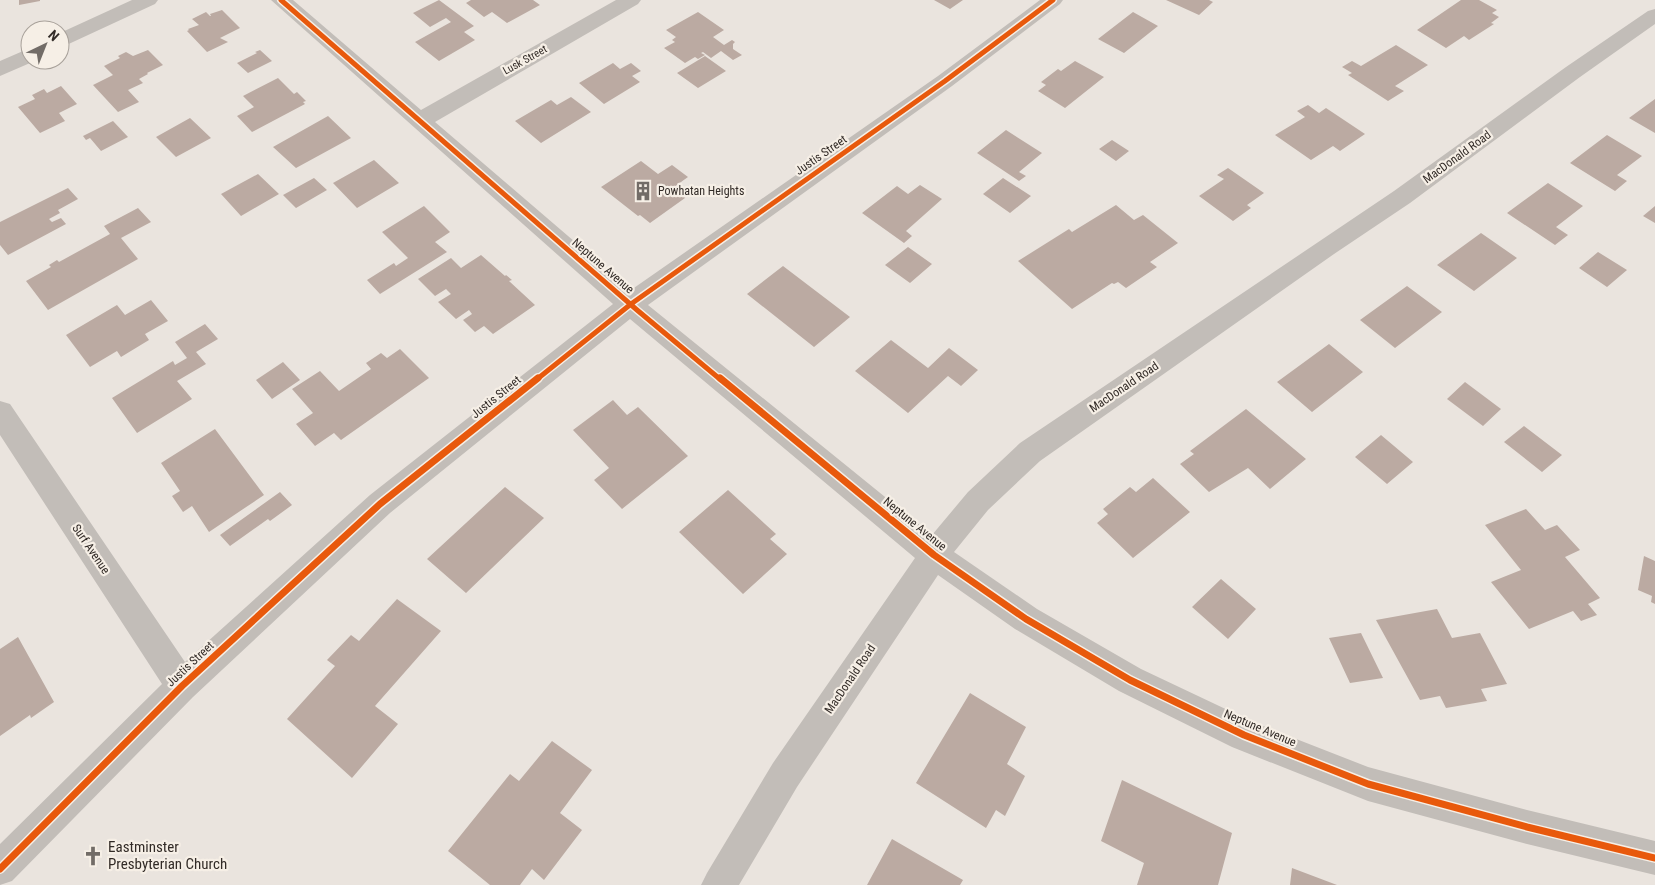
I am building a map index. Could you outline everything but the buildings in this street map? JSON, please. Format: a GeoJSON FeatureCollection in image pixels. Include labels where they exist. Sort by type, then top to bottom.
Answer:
{"type":"FeatureCollection","features":[{"type":"Feature","properties":{"kind":"street"},"geometry":{"type":"LineString","coordinates":[[70,36],[148,0]]}},
{"type":"Feature","properties":{"kind":"street","name":"Neptune Avenue"},"geometry":{"type":"LineString","coordinates":[[281,0],[630,304],[934,554],[1026,619],[1130,680],[1244,735],[1368,784],[1527,827],[1655,858]]}},
{"type":"Feature","properties":{"kind":"street","name":"Lusk Street"},"geometry":{"type":"LineString","coordinates":[[419,122],[631,0]]}},
{"type":"Feature","properties":{"kind":"street","name":"Justis Street"},"geometry":{"type":"LineString","coordinates":[[0,869],[182,686],[380,504],[630,304],[945,82],[1053,0]]}},
{"type":"Feature","properties":{"kind":"street","name":"MacDonald Road"},"geometry":{"type":"LineString","coordinates":[[720,885],[785,775],[934,554],[978,501],[1030,452],[1402,197],[1572,72],[1655,15]]}},
{"type":"Feature","properties":{"kind":"street"},"geometry":{"type":"LineString","coordinates":[[0,69],[20,60]]}},
{"type":"Feature","properties":{"kind":"street","name":"Surf Avenue"},"geometry":{"type":"LineString","coordinates":[[0,412],[182,686]]}},
{"type":"Feature","properties":{"kind":"cycle path"},"geometry":{"type":"LineString","coordinates":[[281,0],[637,310],[934,555],[1026,619],[1130,680],[1244,735],[1368,784],[1527,827],[1655,858]]}},
{"type":"Feature","properties":{"kind":"cycle path"},"geometry":{"type":"LineString","coordinates":[[0,869],[182,686],[380,504],[631,304],[945,81],[1053,0]]}},
{"type":"Feature","properties":{"kind":"place","name":"Powhatan Heights"},"geometry":{"type":"Point","coordinates":[643,191]}},
{"type":"Feature","properties":{"kind":"place","name":"Eastminster Presbyterian Church"},"geometry":{"type":"Point","coordinates":[93,856]}}]}
